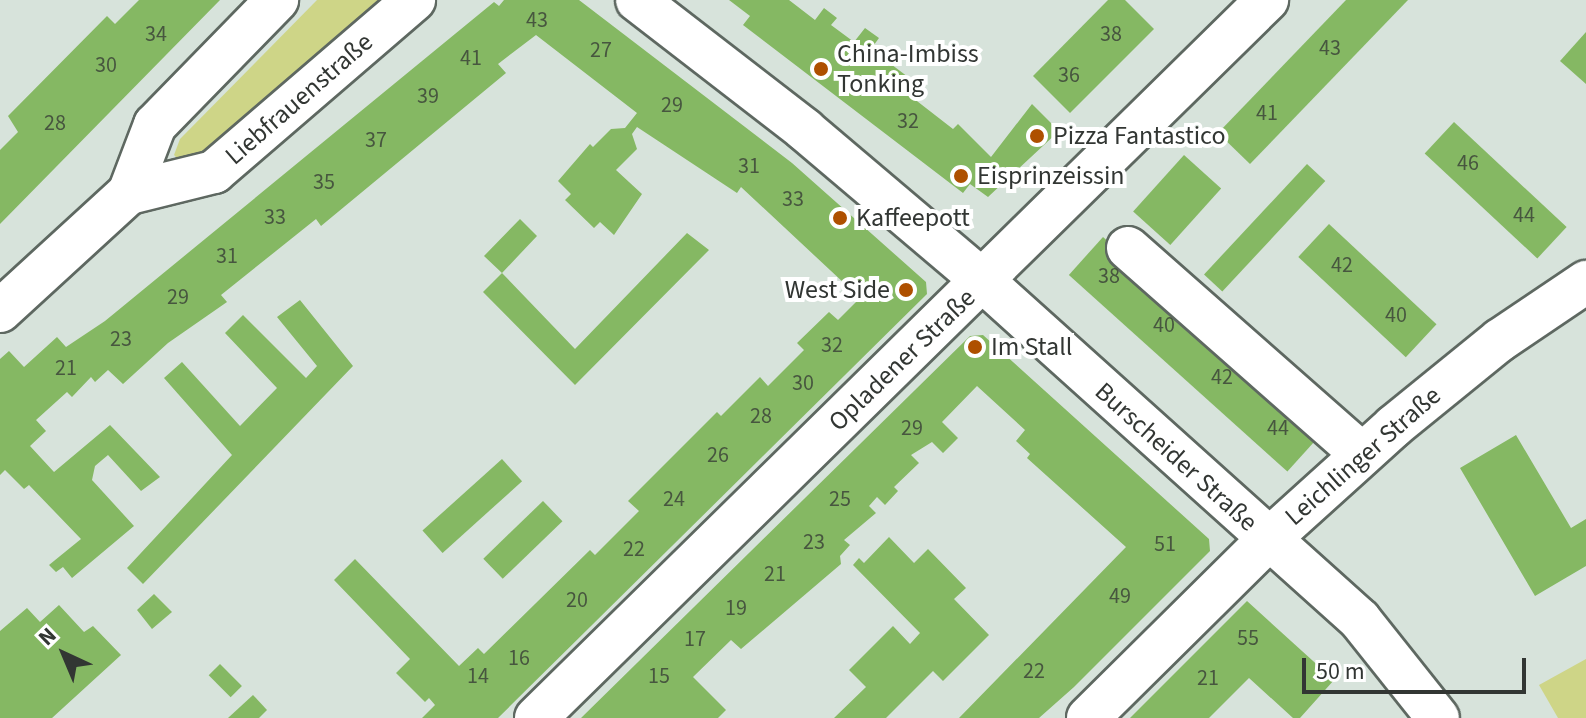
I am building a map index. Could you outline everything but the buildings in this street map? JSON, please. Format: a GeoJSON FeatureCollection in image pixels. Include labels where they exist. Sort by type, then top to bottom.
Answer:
{"type":"FeatureCollection","features":[{"type":"Feature","properties":{"kind":"street","name":"Liebfrauenstraße"},"geometry":{"type":"LineString","coordinates":[[0,311],[129,193],[155,125],[277,0]]}},
{"type":"Feature","properties":{"kind":"street","name":"Liebfrauenstraße"},"geometry":{"type":"LineString","coordinates":[[129,193],[214,172],[414,0]]}},
{"type":"Feature","properties":{"kind":"street","name":"Burscheider Straße"},"geometry":{"type":"LineString","coordinates":[[637,0],[805,130],[983,281],[1360,620],[1438,718]]}},
{"type":"Feature","properties":{"kind":"street","name":"Opladener Straße"},"geometry":{"type":"LineString","coordinates":[[536,718],[1267,0]]}},
{"type":"Feature","properties":{"kind":"street"},"geometry":{"type":"LineString","coordinates":[[1128,248],[1362,454]]}},
{"type":"Feature","properties":{"kind":"street","name":"Leichlinger Straße"},"geometry":{"type":"LineString","coordinates":[[1088,718],[1268,540],[1362,454],[1500,340],[1586,282]]}},
{"type":"Feature","properties":{"kind":"green space"},"geometry":{"type":"Polygon","coordinates":[[[317,0],[385,0],[205,157],[181,162],[174,155],[180,139],[317,0]]]}},
{"type":"Feature","properties":{"kind":"green space"},"geometry":{"type":"Polygon","coordinates":[[[1586,659],[1586,718],[1558,718],[1539,685],[1586,659]]]}},
{"type":"Feature","properties":{"kind":"place","name":"China-Imbiss Tonking"},"geometry":{"type":"Point","coordinates":[821,69]}},
{"type":"Feature","properties":{"kind":"place","name":"Pizza Fantastico"},"geometry":{"type":"Point","coordinates":[1037,136]}},
{"type":"Feature","properties":{"kind":"place","name":"Eisprinzeissin"},"geometry":{"type":"Point","coordinates":[961,176]}},
{"type":"Feature","properties":{"kind":"place","name":"Kaffeepott"},"geometry":{"type":"Point","coordinates":[840,218]}},
{"type":"Feature","properties":{"kind":"place","name":"West Side"},"geometry":{"type":"Point","coordinates":[906,290]}},
{"type":"Feature","properties":{"kind":"place","name":"Im Stall"},"geometry":{"type":"Point","coordinates":[975,347]}}]}
